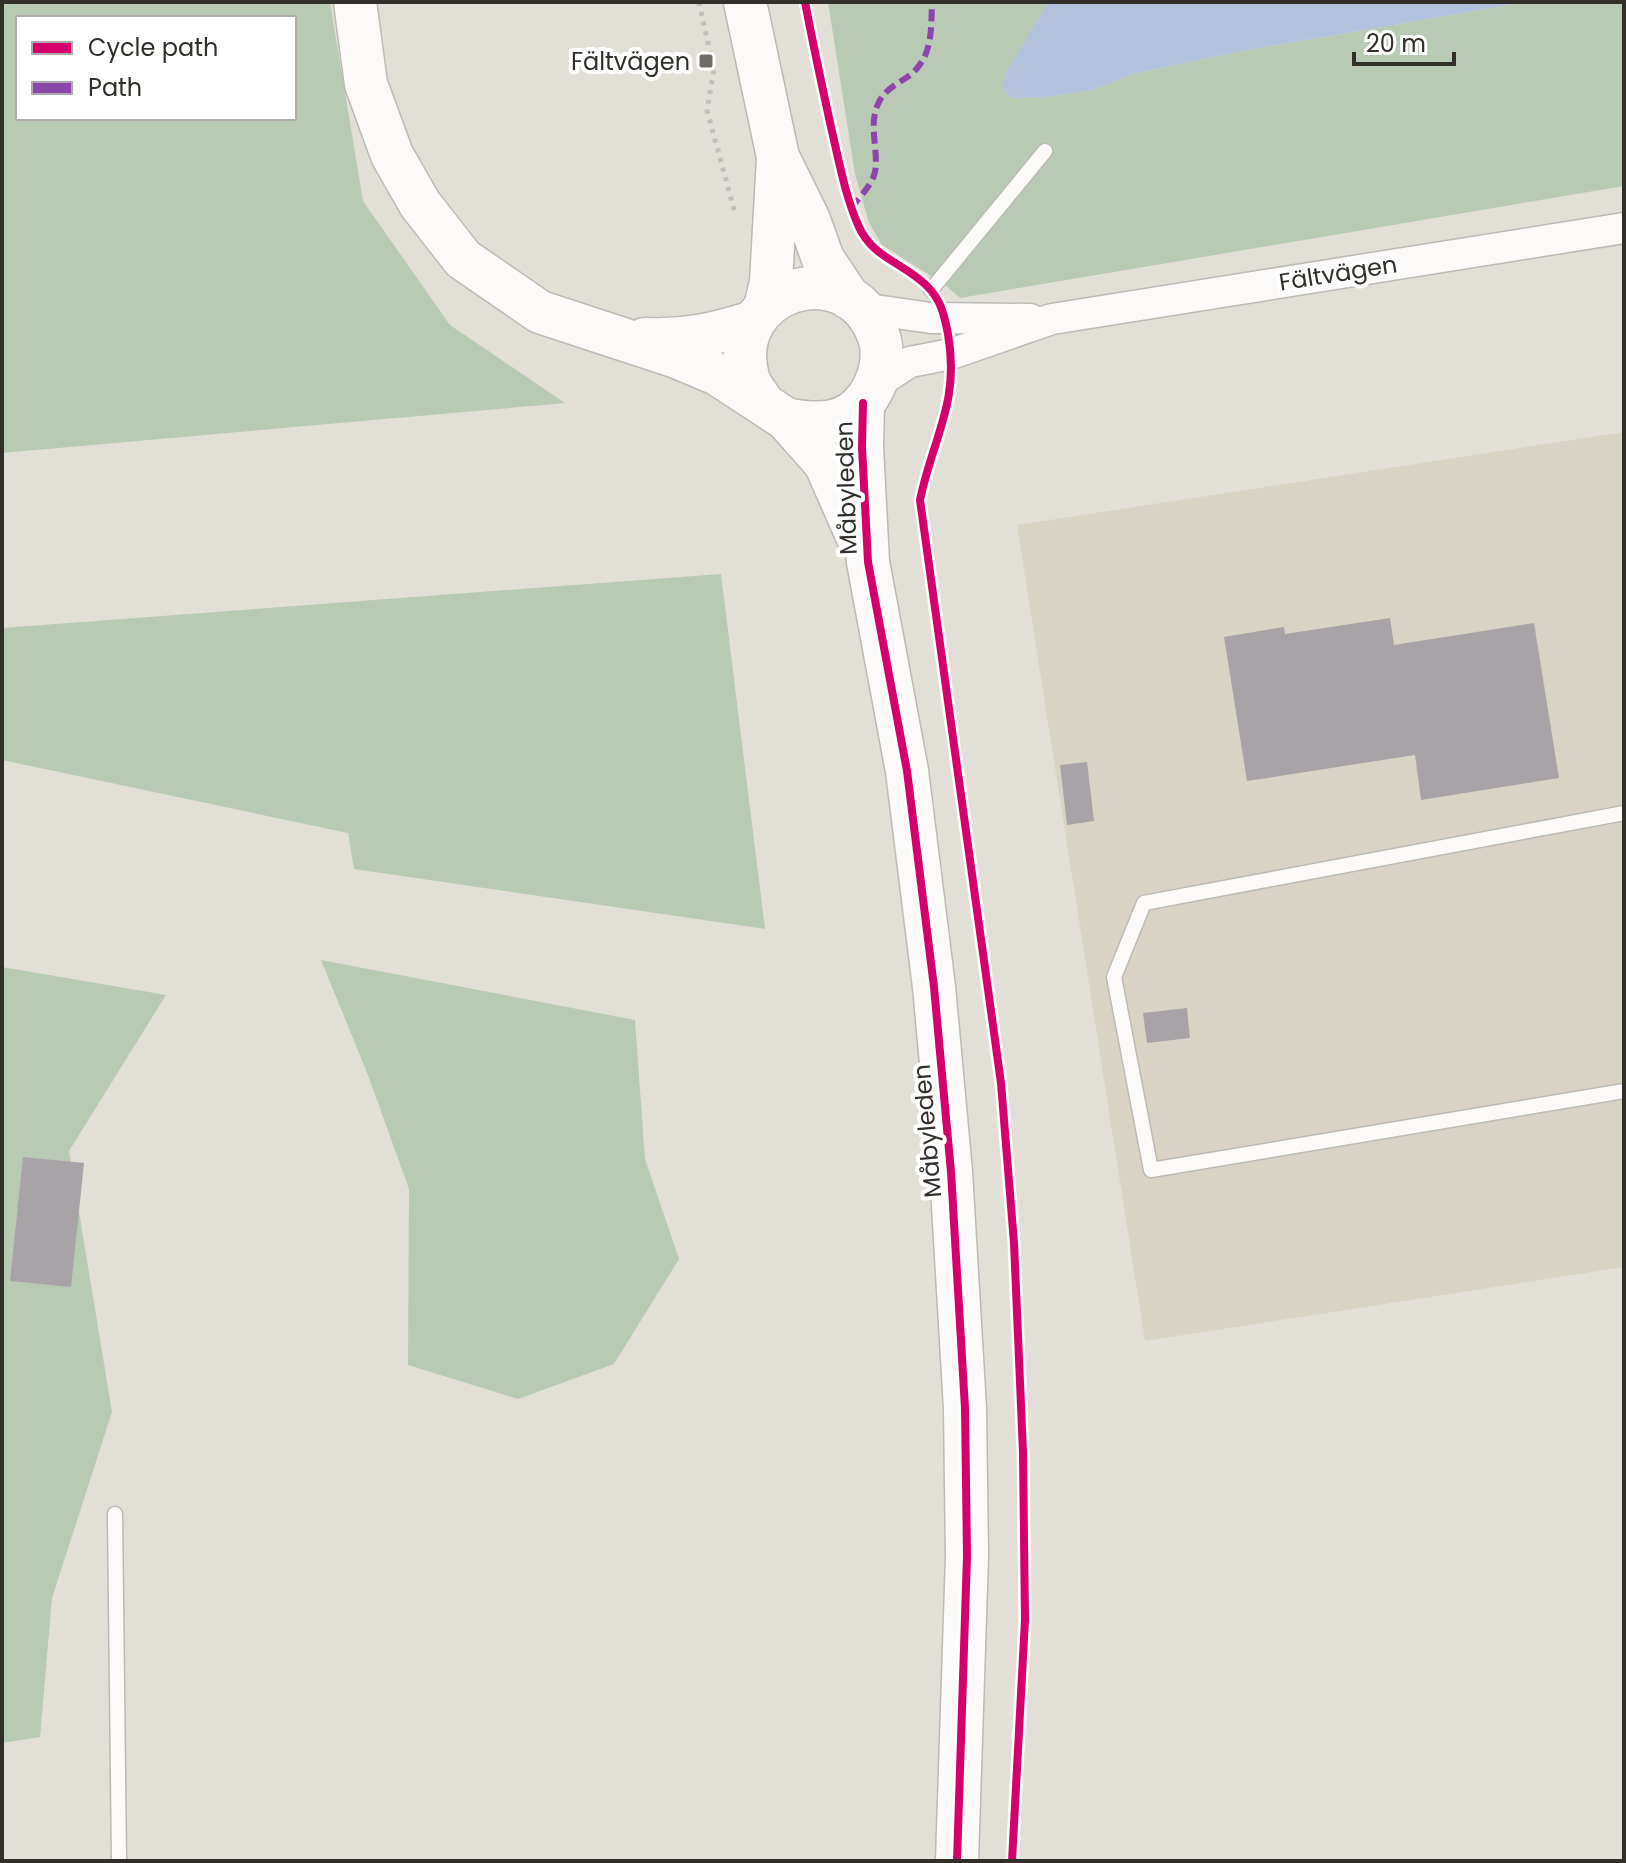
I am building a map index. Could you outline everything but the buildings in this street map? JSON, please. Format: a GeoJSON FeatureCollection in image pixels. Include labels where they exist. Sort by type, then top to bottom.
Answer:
{"type":"FeatureCollection","features":[{"type":"Feature","properties":{"kind":"street"},"geometry":{"type":"LineString","coordinates":[[355,2],[366,84],[392,155],[420,204],[463,259],[540,312],[674,356],[717,374],[774,411]]}},
{"type":"Feature","properties":{"kind":"street","name":"Måbyleden"},"geometry":{"type":"LineString","coordinates":[[745,2],[778,157],[809,220],[823,259],[855,303],[871,318],[879,338],[882,360],[870,393],[862,447],[868,562],[907,771],[934,987],[951,1172],[965,1408],[967,1556],[957,1861]]}},
{"type":"Feature","properties":{"kind":"street","name":"Måbyleden"},"geometry":{"type":"LineString","coordinates":[[778,157],[771,282],[745,346],[748,378],[774,411],[825,463],[868,562]]}},
{"type":"Feature","properties":{"kind":"street","name":"Fältvägen"},"geometry":{"type":"LineString","coordinates":[[855,303],[931,318],[1052,319],[1624,228]]}},
{"type":"Feature","properties":{"kind":"street"},"geometry":{"type":"LineString","coordinates":[[612,337],[675,340],[713,335],[759,315],[772,301],[793,290],[833,290],[855,303]]}},
{"type":"Feature","properties":{"kind":"street","name":"Fältvägen"},"geometry":{"type":"LineString","coordinates":[[870,393],[910,362],[951,354],[1052,319]]}},
{"type":"Feature","properties":{"kind":"street","name":"Måbyleden"},"geometry":{"type":"LineString","coordinates":[[774,411],[817,425],[844,418],[870,393]]}},
{"type":"Feature","properties":{"kind":"lane"},"geometry":{"type":"LineString","coordinates":[[931,290],[1045,151]]}},
{"type":"Feature","properties":{"kind":"lane"},"geometry":{"type":"LineString","coordinates":[[1624,813],[1144,903],[1114,977],[1151,1170],[1624,1091]]}},
{"type":"Feature","properties":{"kind":"lane"},"geometry":{"type":"LineString","coordinates":[[115,1514],[119,1861]]}},
{"type":"Feature","properties":{"kind":"path"},"geometry":{"type":"LineString","coordinates":[[699,2],[714,70],[707,110],[738,225]]}},
{"type":"Feature","properties":{"kind":"shaded area"},"geometry":{"type":"Polygon","coordinates":[[[1624,432],[1624,1267],[1145,1341],[1017,525],[1624,432]]]}},
{"type":"Feature","properties":{"kind":"green space"},"geometry":{"type":"Polygon","coordinates":[[[2,2],[330,2],[363,201],[450,325],[565,403],[2,453],[2,2]]]}},
{"type":"Feature","properties":{"kind":"green space"},"geometry":{"type":"Polygon","coordinates":[[[828,2],[1049,2],[1007,72],[1002,88],[1012,98],[1048,97],[1093,90],[1133,74],[1242,51],[1528,2],[1624,2],[1624,186],[960,298],[882,245],[869,223],[855,174],[828,2]]]}},
{"type":"Feature","properties":{"kind":"green space"},"geometry":{"type":"Polygon","coordinates":[[[721,574],[765,929],[354,869],[348,833],[2,760],[2,628],[721,574]]]}},
{"type":"Feature","properties":{"kind":"green space"},"geometry":{"type":"Polygon","coordinates":[[[321,960],[635,1020],[645,1159],[679,1259],[614,1364],[518,1399],[408,1365],[409,1189],[368,1075],[321,960]]]}},
{"type":"Feature","properties":{"kind":"green space"},"geometry":{"type":"Polygon","coordinates":[[[2,967],[166,995],[69,1151],[112,1412],[52,1598],[40,1737],[2,1743],[2,967]]]}},
{"type":"Feature","properties":{"kind":"water"},"geometry":{"type":"Polygon","coordinates":[[[1049,2],[1528,2],[1242,51],[1133,74],[1093,90],[1048,97],[1012,98],[1002,88],[1007,71],[1049,2]]]}},
{"type":"Feature","properties":{"kind":"marked path"},"geometry":{"type":"LineString","coordinates":[[851,208],[875,172],[874,121],[878,104],[923,60],[930,36],[932,2]]}},
{"type":"Feature","properties":{"kind":"cycle path"},"geometry":{"type":"LineString","coordinates":[[805,2],[840,165],[854,215],[872,246],[918,278],[936,297],[945,320],[951,358],[948,400],[920,500],[1001,1083],[1014,1243],[1023,1452],[1025,1620],[1012,1861]]}},
{"type":"Feature","properties":{"kind":"cycle path"},"geometry":{"type":"LineString","coordinates":[[863,403],[868,562],[907,771],[934,987],[951,1172],[965,1408],[967,1556],[957,1861]]}},
{"type":"Feature","properties":{"kind":"place","name":"Fältvägen"},"geometry":{"type":"Point","coordinates":[706,61]}}]}
